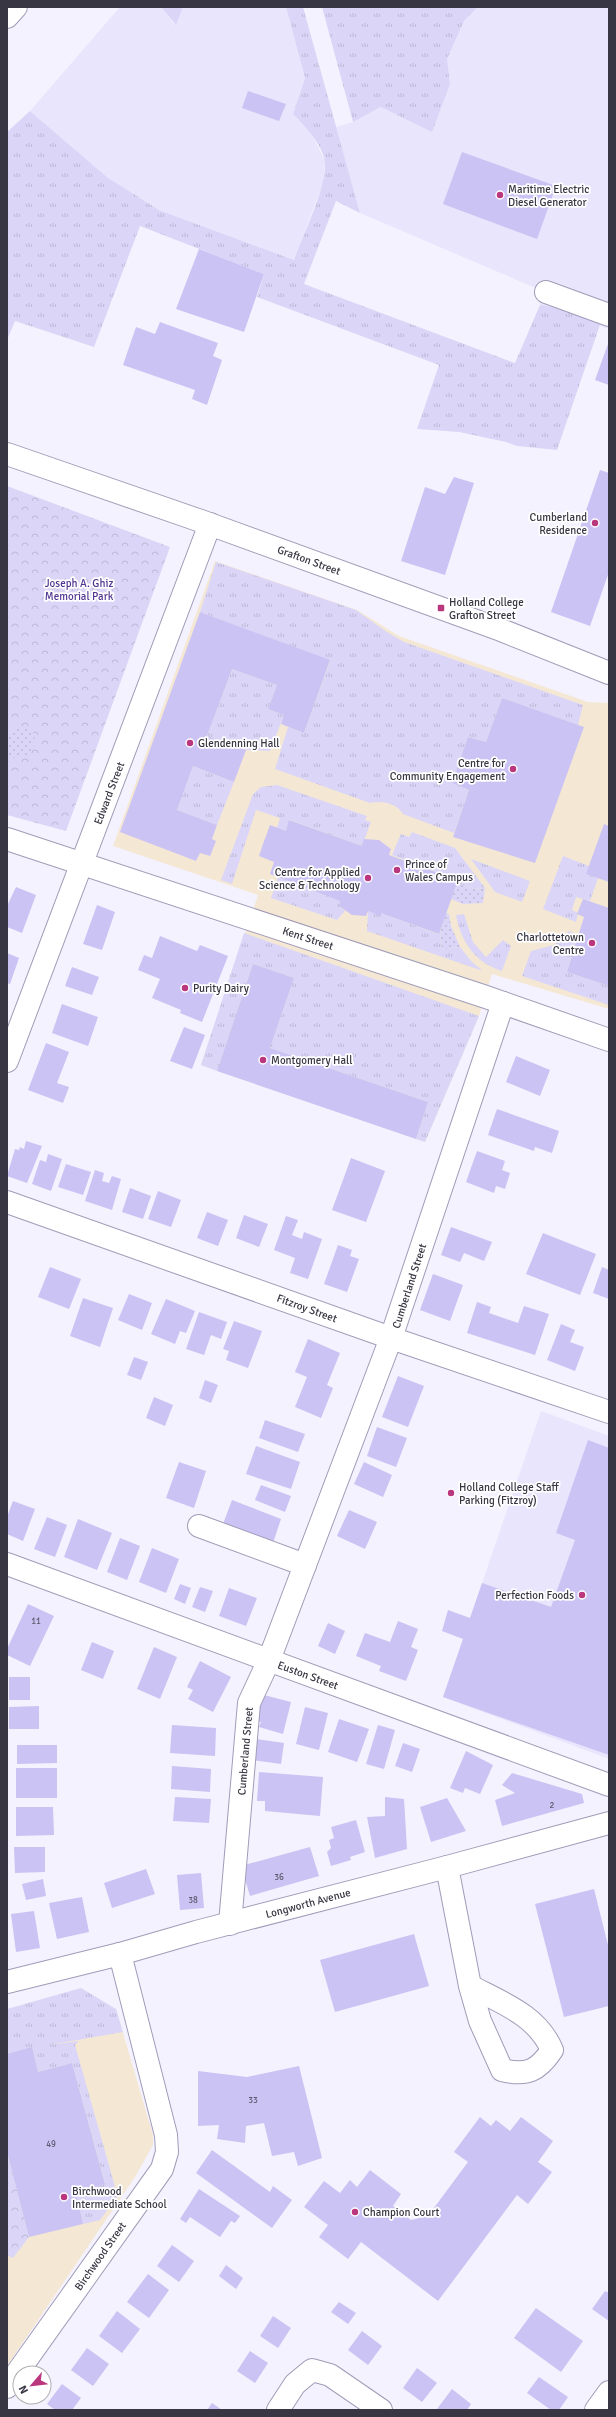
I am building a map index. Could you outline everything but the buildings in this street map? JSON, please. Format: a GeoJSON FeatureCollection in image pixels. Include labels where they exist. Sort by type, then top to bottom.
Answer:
{"type":"FeatureCollection","features":[{"type":"Feature","properties":{"kind":"street"},"geometry":{"type":"LineString","coordinates":[[7,16],[16,7]]}},
{"type":"Feature","properties":{"kind":"street"},"geometry":{"type":"LineString","coordinates":[[546,292],[609,315]]}},
{"type":"Feature","properties":{"kind":"street","name":"Grafton Street"},"geometry":{"type":"LineString","coordinates":[[7,454],[210,524],[501,630],[609,673]]}},
{"type":"Feature","properties":{"kind":"street","name":"Edward Street"},"geometry":{"type":"LineString","coordinates":[[7,1061],[210,524]]}},
{"type":"Feature","properties":{"kind":"street","name":"Kent Street"},"geometry":{"type":"LineString","coordinates":[[7,839],[503,1003],[609,1040]]}},
{"type":"Feature","properties":{"kind":"street","name":"Cumberland Street"},"geometry":{"type":"LineString","coordinates":[[230,1924],[249,1703],[269,1660],[391,1338],[503,1003]]}},
{"type":"Feature","properties":{"kind":"street","name":"Fitzroy Street"},"geometry":{"type":"LineString","coordinates":[[7,1202],[391,1338],[609,1412]]}},
{"type":"Feature","properties":{"kind":"street"},"geometry":{"type":"LineString","coordinates":[[198,1526],[305,1565]]}},
{"type":"Feature","properties":{"kind":"street","name":"Euston Street"},"geometry":{"type":"LineString","coordinates":[[7,1564],[609,1785]]}},
{"type":"Feature","properties":{"kind":"street","name":"Longworth Avenue"},"geometry":{"type":"LineString","coordinates":[[7,1982],[120,1954],[609,1823]]}},
{"type":"Feature","properties":{"kind":"street"},"geometry":{"type":"LineString","coordinates":[[447,1867],[470,1986]]}},
{"type":"Feature","properties":{"kind":"street","name":"Birchwood Street"},"geometry":{"type":"LineString","coordinates":[[7,2387],[162,2169],[168,2152],[166,2136],[120,1954]]}},
{"type":"Feature","properties":{"kind":"street"},"geometry":{"type":"LineString","coordinates":[[278,2410],[295,2384],[312,2370],[330,2374],[381,2410]]}},
{"type":"Feature","properties":{"kind":"street"},"geometry":{"type":"LineString","coordinates":[[596,2410],[609,2392]]}},
{"type":"Feature","properties":{"kind":"shaded area"},"geometry":{"type":"Polygon","coordinates":[[[120,7],[161,7],[175,25],[183,7],[286,7],[305,78],[293,114],[310,131],[325,161],[323,183],[294,260],[159,210],[107,177],[30,111],[120,7]]]}},
{"type":"Feature","properties":{"kind":"shaded area"},"geometry":{"type":"Polygon","coordinates":[[[478,7],[609,7],[609,329],[540,305],[545,292],[360,213],[336,127],[353,122],[381,107],[450,84],[446,59],[464,21],[478,7]]]}},
{"type":"Feature","properties":{"kind":"shaded area","name":"Prince of Wales Campus"},"geometry":{"type":"Polygon","coordinates":[[[215,561],[357,610],[399,636],[588,702],[609,703],[609,1009],[492,974],[479,1016],[425,1142],[201,1065],[258,895],[113,846],[215,561]]]}},
{"type":"Feature","properties":{"kind":"shaded area","name":"Perfection Foods"},"geometry":{"type":"Polygon","coordinates":[[[541,1411],[609,1436],[609,1759],[443,1697],[541,1411]]]}},
{"type":"Feature","properties":{"kind":"shaded area","name":"Birchwood Intermediate School"},"geometry":{"type":"Polygon","coordinates":[[[7,2009],[116,2009],[153,2135],[153,2145],[135,2177],[7,2366],[7,2009]]]}},
{"type":"Feature","properties":{"kind":"green space"},"geometry":{"type":"Polygon","coordinates":[[[161,7],[183,7],[176,25],[161,7]]]}},
{"type":"Feature","properties":{"kind":"green space"},"geometry":{"type":"Polygon","coordinates":[[[286,7],[303,7],[360,213],[336,201],[304,284],[515,363],[540,305],[603,316],[557,450],[517,446],[506,442],[459,432],[417,429],[439,365],[257,297],[264,274],[140,226],[94,347],[15,321],[7,340],[7,132],[30,111],[107,177],[159,210],[294,260],[318,198],[322,185],[325,163],[324,156],[317,143],[308,130],[293,114],[305,78],[286,7]]]}},
{"type":"Feature","properties":{"kind":"green space"},"geometry":{"type":"Polygon","coordinates":[[[322,7],[478,7],[464,21],[447,59],[450,84],[432,132],[381,107],[353,122],[322,7]]]}},
{"type":"Feature","properties":{"kind":"green space","name":"Joseph A. Ghiz Memorial Park"},"geometry":{"type":"Polygon","coordinates":[[[7,486],[170,547],[66,831],[7,815],[7,486]]]}},
{"type":"Feature","properties":{"kind":"green space"},"geometry":{"type":"Polygon","coordinates":[[[216,562],[356,610],[404,642],[583,705],[578,725],[502,698],[486,742],[468,737],[452,783],[469,790],[454,833],[403,814],[397,807],[388,803],[370,803],[275,769],[288,727],[304,733],[330,661],[200,612],[216,562]]]}},
{"type":"Feature","properties":{"kind":"green space"},"geometry":{"type":"Polygon","coordinates":[[[232,669],[277,685],[268,709],[284,715],[270,751],[246,750],[207,736],[232,669]]]}},
{"type":"Feature","properties":{"kind":"green space"},"geometry":{"type":"Polygon","coordinates":[[[18,727],[31,727],[34,734],[34,741],[31,751],[26,755],[14,758],[7,756],[7,734],[18,727]]]}},
{"type":"Feature","properties":{"kind":"green space"},"geometry":{"type":"Polygon","coordinates":[[[193,766],[234,782],[217,825],[177,810],[193,766]]]}},
{"type":"Feature","properties":{"kind":"green space"},"geometry":{"type":"Polygon","coordinates":[[[277,785],[367,816],[365,820],[371,822],[362,846],[290,820],[286,831],[277,828],[280,818],[256,810],[232,884],[221,880],[253,794],[261,787],[277,785]]]}},
{"type":"Feature","properties":{"kind":"green space"},"geometry":{"type":"Polygon","coordinates":[[[412,832],[455,848],[485,888],[475,889],[457,883],[458,880],[392,855],[401,834],[409,837],[412,832]]]}},
{"type":"Feature","properties":{"kind":"green space"},"geometry":{"type":"Polygon","coordinates":[[[563,856],[589,866],[587,874],[598,878],[590,901],[576,897],[572,910],[578,913],[576,922],[543,909],[563,856]]]}},
{"type":"Feature","properties":{"kind":"green space"},"geometry":{"type":"Polygon","coordinates":[[[471,859],[530,881],[522,902],[495,892],[471,859]]]}},
{"type":"Feature","properties":{"kind":"green space"},"geometry":{"type":"Polygon","coordinates":[[[278,877],[340,901],[339,906],[345,911],[337,920],[271,898],[278,877]]]}},
{"type":"Feature","properties":{"kind":"green space"},"geometry":{"type":"Polygon","coordinates":[[[457,883],[475,889],[485,888],[483,903],[463,904],[451,899],[457,883]]]}},
{"type":"Feature","properties":{"kind":"green space"},"geometry":{"type":"Polygon","coordinates":[[[368,911],[381,915],[381,913],[438,934],[440,932],[442,950],[460,947],[472,962],[483,971],[367,931],[368,911]]]}},
{"type":"Feature","properties":{"kind":"green space"},"geometry":{"type":"Polygon","coordinates":[[[446,913],[449,914],[451,926],[460,947],[442,950],[440,932],[446,913]]]}},
{"type":"Feature","properties":{"kind":"green space"},"geometry":{"type":"Polygon","coordinates":[[[464,914],[473,942],[486,957],[503,940],[511,946],[502,971],[493,968],[478,958],[467,945],[456,915],[464,914]]]}},
{"type":"Feature","properties":{"kind":"green space"},"geometry":{"type":"Polygon","coordinates":[[[569,931],[578,935],[567,972],[609,986],[609,1005],[522,976],[531,951],[554,945],[569,931]]]}},
{"type":"Feature","properties":{"kind":"green space"},"geometry":{"type":"Polygon","coordinates":[[[244,933],[479,1016],[425,1142],[416,1139],[428,1102],[270,1048],[294,978],[253,964],[217,1071],[201,1065],[244,933]]]}},
{"type":"Feature","properties":{"kind":"green space"},"geometry":{"type":"Polygon","coordinates":[[[81,1988],[116,2009],[123,2032],[49,2045],[79,2041],[75,2045],[116,2190],[119,2194],[100,2220],[83,2224],[76,2193],[105,2183],[72,2063],[38,2072],[32,2048],[7,2054],[7,2009],[81,1988]]]}},
{"type":"Feature","properties":{"kind":"green space"},"geometry":{"type":"Polygon","coordinates":[[[7,2152],[29,2237],[13,2258],[7,2255],[7,2152]]]}},
{"type":"Feature","properties":{"kind":"place","name":"Maritime Electric Diesel Generator"},"geometry":{"type":"Point","coordinates":[500,195]}},
{"type":"Feature","properties":{"kind":"place","name":"Cumberland Residence"},"geometry":{"type":"Point","coordinates":[595,523]}},
{"type":"Feature","properties":{"kind":"place","name":"Holland College Grafton Street"},"geometry":{"type":"Point","coordinates":[441,608]}},
{"type":"Feature","properties":{"kind":"place","name":"Glendenning Hall"},"geometry":{"type":"Point","coordinates":[190,743]}},
{"type":"Feature","properties":{"kind":"place","name":"Centre for Community Engagement"},"geometry":{"type":"Point","coordinates":[513,769]}},
{"type":"Feature","properties":{"kind":"place","name":"Prince of Wales Campus"},"geometry":{"type":"Point","coordinates":[397,870]}},
{"type":"Feature","properties":{"kind":"place","name":"Centre for Applied Science & Technology"},"geometry":{"type":"Point","coordinates":[368,878]}},
{"type":"Feature","properties":{"kind":"place","name":"Charlottetown Centre"},"geometry":{"type":"Point","coordinates":[592,943]}},
{"type":"Feature","properties":{"kind":"place","name":"Purity Dairy"},"geometry":{"type":"Point","coordinates":[185,988]}},
{"type":"Feature","properties":{"kind":"place","name":"Montgomery Hall"},"geometry":{"type":"Point","coordinates":[263,1060]}},
{"type":"Feature","properties":{"kind":"place","name":"Holland College Staff Parking (Fitzroy)"},"geometry":{"type":"Point","coordinates":[451,1493]}},
{"type":"Feature","properties":{"kind":"place","name":"Perfection Foods"},"geometry":{"type":"Point","coordinates":[582,1595]}},
{"type":"Feature","properties":{"kind":"place","name":"Birchwood Intermediate School"},"geometry":{"type":"Point","coordinates":[64,2197]}},
{"type":"Feature","properties":{"kind":"place","name":"Champion Court"},"geometry":{"type":"Point","coordinates":[355,2212]}}]}
